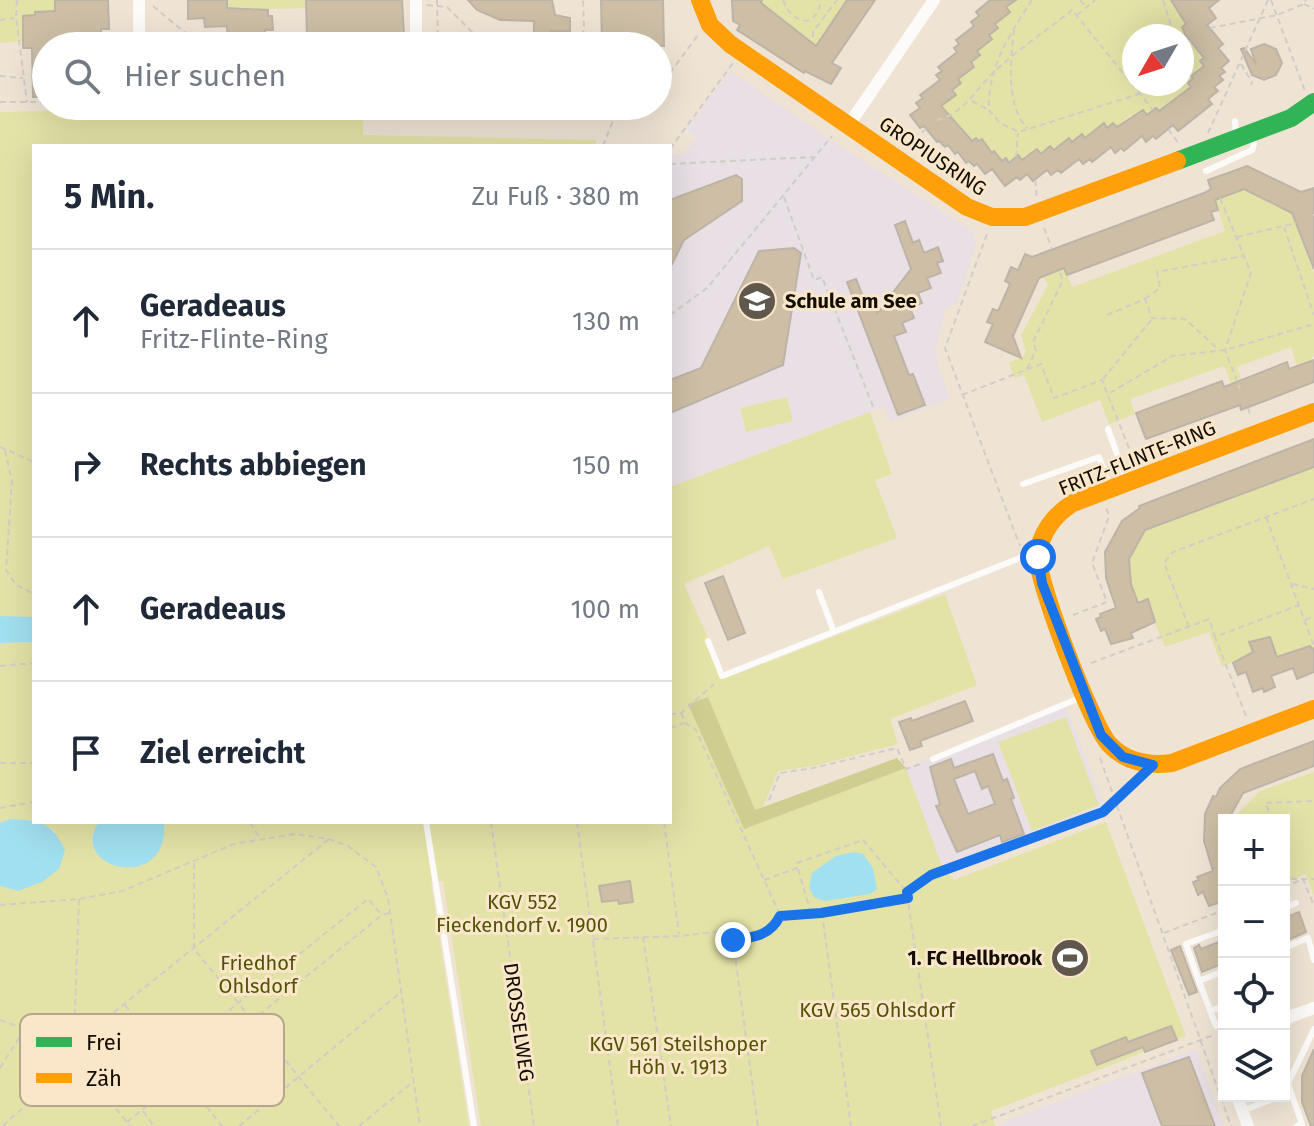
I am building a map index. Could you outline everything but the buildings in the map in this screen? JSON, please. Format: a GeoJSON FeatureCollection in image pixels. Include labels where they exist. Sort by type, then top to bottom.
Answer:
{"type":"FeatureCollection","features":[{"type":"Feature","properties":{"kind":"street"},"geometry":{"type":"LineString","coordinates":[[139,0],[139,32]]}},
{"type":"Feature","properties":{"kind":"street","name":"GROPIUSRING"},"geometry":{"type":"LineString","coordinates":[[700,0],[708,21],[719,35],[740,52],[980,213],[1014,219],[1038,213],[1199,152],[1241,131],[1297,115],[1312,103]]}},
{"type":"Feature","properties":{"kind":"street"},"geometry":{"type":"LineString","coordinates":[[846,124],[934,0]]}},
{"type":"Feature","properties":{"kind":"street"},"geometry":{"type":"LineString","coordinates":[[416,2],[416,32]]}},
{"type":"Feature","properties":{"kind":"street","name":"FRITZ-FLINTE-RING"},"geometry":{"type":"LineString","coordinates":[[1039,551],[1045,531],[1057,515],[1073,503],[1314,412]]}},
{"type":"Feature","properties":{"kind":"street"},"geometry":{"type":"LineString","coordinates":[[1039,551],[1040,577],[1098,729],[1109,745],[1129,759],[1153,765],[1172,763],[1314,709]]}},
{"type":"Feature","properties":{"kind":"street"},"geometry":{"type":"LineString","coordinates":[[1290,1017],[1312,1009]]}},
{"type":"Feature","properties":{"kind":"street"},"geometry":{"type":"LineString","coordinates":[[1239,1102],[1248,1126]]}},
{"type":"Feature","properties":{"kind":"lane"},"geometry":{"type":"LineString","coordinates":[[1206,171],[1252,150],[1254,144],[1241,131]]}},
{"type":"Feature","properties":{"kind":"lane"},"geometry":{"type":"LineString","coordinates":[[1108,429],[1120,485]]}},
{"type":"Feature","properties":{"kind":"lane"},"geometry":{"type":"LineString","coordinates":[[1023,484],[1099,457],[1120,485]]}},
{"type":"Feature","properties":{"kind":"lane"},"geometry":{"type":"LineString","coordinates":[[708,641],[722,676],[1039,551]]}},
{"type":"Feature","properties":{"kind":"lane"},"geometry":{"type":"LineString","coordinates":[[819,592],[834,632]]}},
{"type":"Feature","properties":{"kind":"lane"},"geometry":{"type":"LineString","coordinates":[[933,759],[1085,696]]}},
{"type":"Feature","properties":{"kind":"lane"},"geometry":{"type":"LineString","coordinates":[[426,824],[474,1126]]}},
{"type":"Feature","properties":{"kind":"lane"},"geometry":{"type":"LineString","coordinates":[[1290,906],[1296,903]]}},
{"type":"Feature","properties":{"kind":"lane"},"geometry":{"type":"LineString","coordinates":[[1218,932],[1186,944],[1218,1030]]}},
{"type":"Feature","properties":{"kind":"lane"},"geometry":{"type":"LineString","coordinates":[[1290,946],[1308,938],[1314,960]]}},
{"type":"Feature","properties":{"kind":"lane"},"geometry":{"type":"LineString","coordinates":[[1199,981],[1218,973]]}},
{"type":"Feature","properties":{"kind":"lane"},"geometry":{"type":"LineString","coordinates":[[1210,1011],[1218,1008]]}},
{"type":"Feature","properties":{"kind":"lane"},"geometry":{"type":"LineString","coordinates":[[1290,1080],[1314,1028],[1312,1009]]}},
{"type":"Feature","properties":{"kind":"lane"},"geometry":{"type":"LineString","coordinates":[[1290,1090],[1302,1124],[1297,1126]]}},
{"type":"Feature","properties":{"kind":"lane"},"geometry":{"type":"LineString","coordinates":[[1242,1111],[1263,1102]]}},
{"type":"Feature","properties":{"kind":"path"},"geometry":{"type":"LineString","coordinates":[[17,0],[16,17],[27,102]]}},
{"type":"Feature","properties":{"kind":"path"},"geometry":{"type":"LineString","coordinates":[[146,0],[184,32]]}},
{"type":"Feature","properties":{"kind":"path"},"geometry":{"type":"LineString","coordinates":[[437,0],[438,32]]}},
{"type":"Feature","properties":{"kind":"path"},"geometry":{"type":"LineString","coordinates":[[583,0],[583,32]]}},
{"type":"Feature","properties":{"kind":"path"},"geometry":{"type":"LineString","coordinates":[[783,0],[787,10],[801,21],[818,13],[820,5],[817,0]]}},
{"type":"Feature","properties":{"kind":"path"},"geometry":{"type":"LineString","coordinates":[[813,37],[813,32],[837,0]]}},
{"type":"Feature","properties":{"kind":"path"},"geometry":{"type":"LineString","coordinates":[[937,120],[948,118],[971,101],[992,73],[1032,0]]}},
{"type":"Feature","properties":{"kind":"path"},"geometry":{"type":"LineString","coordinates":[[1080,0],[1086,7]]}},
{"type":"Feature","properties":{"kind":"path"},"geometry":{"type":"LineString","coordinates":[[1076,15],[1095,0]]}},
{"type":"Feature","properties":{"kind":"path"},"geometry":{"type":"LineString","coordinates":[[1163,0],[1170,24]]}},
{"type":"Feature","properties":{"kind":"path"},"geometry":{"type":"LineString","coordinates":[[1269,0],[1312,103]]}},
{"type":"Feature","properties":{"kind":"path"},"geometry":{"type":"LineString","coordinates":[[1199,152],[1269,0]]}},
{"type":"Feature","properties":{"kind":"path"},"geometry":{"type":"LineString","coordinates":[[1210,28],[1277,15],[1304,4],[1306,0]]}},
{"type":"Feature","properties":{"kind":"path"},"geometry":{"type":"LineString","coordinates":[[416,2],[447,7],[472,32]]}},
{"type":"Feature","properties":{"kind":"path"},"geometry":{"type":"LineString","coordinates":[[1304,4],[1314,9]]}},
{"type":"Feature","properties":{"kind":"path"},"geometry":{"type":"LineString","coordinates":[[989,110],[992,73],[1072,10],[1122,73]]}},
{"type":"Feature","properties":{"kind":"path"},"geometry":{"type":"LineString","coordinates":[[0,20],[16,17]]}},
{"type":"Feature","properties":{"kind":"path"},"geometry":{"type":"LineString","coordinates":[[672,70],[708,21]]}},
{"type":"Feature","properties":{"kind":"path"},"geometry":{"type":"LineString","coordinates":[[1014,28],[1011,58],[1014,101],[1027,128]]}},
{"type":"Feature","properties":{"kind":"path"},"geometry":{"type":"LineString","coordinates":[[672,146],[740,52]]}},
{"type":"Feature","properties":{"kind":"path"},"geometry":{"type":"LineString","coordinates":[[1241,63],[1251,85]]}},
{"type":"Feature","properties":{"kind":"path"},"geometry":{"type":"LineString","coordinates":[[0,76],[24,78]]}},
{"type":"Feature","properties":{"kind":"path"},"geometry":{"type":"LineString","coordinates":[[1019,132],[1133,96]]}},
{"type":"Feature","properties":{"kind":"path"},"geometry":{"type":"LineString","coordinates":[[1141,96],[1153,110]]}},
{"type":"Feature","properties":{"kind":"path"},"geometry":{"type":"LineString","coordinates":[[971,101],[989,110],[1000,123],[1019,132]]}},
{"type":"Feature","properties":{"kind":"path"},"geometry":{"type":"LineString","coordinates":[[0,102],[32,102]]}},
{"type":"Feature","properties":{"kind":"path"},"geometry":{"type":"LineString","coordinates":[[604,144],[613,120]]}},
{"type":"Feature","properties":{"kind":"path"},"geometry":{"type":"LineString","coordinates":[[672,312],[707,288],[846,124]]}},
{"type":"Feature","properties":{"kind":"path"},"geometry":{"type":"LineString","coordinates":[[893,156],[926,129]]}},
{"type":"Feature","properties":{"kind":"path"},"geometry":{"type":"LineString","coordinates":[[1016,157],[1019,132]]}},
{"type":"Feature","properties":{"kind":"path"},"geometry":{"type":"LineString","coordinates":[[672,164],[815,157]]}},
{"type":"Feature","properties":{"kind":"path"},"geometry":{"type":"LineString","coordinates":[[783,195],[814,280],[822,277],[874,409]]}},
{"type":"Feature","properties":{"kind":"path"},"geometry":{"type":"LineString","coordinates":[[1220,198],[1251,273],[1225,350],[1240,389]]}},
{"type":"Feature","properties":{"kind":"path"},"geometry":{"type":"LineString","coordinates":[[1038,213],[1052,249]]}},
{"type":"Feature","properties":{"kind":"path"},"geometry":{"type":"LineString","coordinates":[[1236,237],[1296,223]]}},
{"type":"Feature","properties":{"kind":"path"},"geometry":{"type":"LineString","coordinates":[[1284,227],[1314,315]]}},
{"type":"Feature","properties":{"kind":"path"},"geometry":{"type":"LineString","coordinates":[[1107,315],[1145,299],[1160,288],[1157,272],[1244,256]]}},
{"type":"Feature","properties":{"kind":"path"},"geometry":{"type":"LineString","coordinates":[[1026,370],[1036,350],[1033,342],[1063,280],[1059,270]]}},
{"type":"Feature","properties":{"kind":"path"},"geometry":{"type":"LineString","coordinates":[[1145,299],[1152,318]]}},
{"type":"Feature","properties":{"kind":"path"},"geometry":{"type":"LineString","coordinates":[[1152,318],[1185,319],[1218,349]]}},
{"type":"Feature","properties":{"kind":"path"},"geometry":{"type":"LineString","coordinates":[[962,395],[1041,364],[1054,398],[1102,380],[1152,318]]}},
{"type":"Feature","properties":{"kind":"path"},"geometry":{"type":"LineString","coordinates":[[1108,394],[1172,356],[1225,350],[1314,324]]}},
{"type":"Feature","properties":{"kind":"path"},"geometry":{"type":"LineString","coordinates":[[1056,621],[1107,602],[1092,563],[1120,485],[1108,394],[1102,380]]}},
{"type":"Feature","properties":{"kind":"path"},"geometry":{"type":"LineString","coordinates":[[0,447],[32,461]]}},
{"type":"Feature","properties":{"kind":"path"},"geometry":{"type":"LineString","coordinates":[[5,450],[12,481],[6,570],[16,585],[32,593]]}},
{"type":"Feature","properties":{"kind":"path"},"geometry":{"type":"LineString","coordinates":[[1189,627],[1164,563],[1173,552],[1314,499]]}},
{"type":"Feature","properties":{"kind":"path"},"geometry":{"type":"LineString","coordinates":[[1266,517],[1314,646]]}},
{"type":"Feature","properties":{"kind":"path"},"geometry":{"type":"LineString","coordinates":[[1291,584],[1314,589]]}},
{"type":"Feature","properties":{"kind":"path"},"geometry":{"type":"LineString","coordinates":[[1215,637],[1299,605]]}},
{"type":"Feature","properties":{"kind":"path"},"geometry":{"type":"LineString","coordinates":[[1305,620],[1314,616]]}},
{"type":"Feature","properties":{"kind":"path"},"geometry":{"type":"LineString","coordinates":[[1075,669],[1209,619],[1252,733]]}},
{"type":"Feature","properties":{"kind":"path"},"geometry":{"type":"LineString","coordinates":[[0,666],[32,663]]}},
{"type":"Feature","properties":{"kind":"path"},"geometry":{"type":"LineString","coordinates":[[672,714],[681,713],[722,676]]}},
{"type":"Feature","properties":{"kind":"path"},"geometry":{"type":"LineString","coordinates":[[681,713],[686,723],[696,730],[780,916]]}},
{"type":"Feature","properties":{"kind":"path"},"geometry":{"type":"LineString","coordinates":[[672,727],[686,723]]}},
{"type":"Feature","properties":{"kind":"path"},"geometry":{"type":"LineString","coordinates":[[769,800],[780,773],[897,748],[906,769],[933,759]]}},
{"type":"Feature","properties":{"kind":"path"},"geometry":{"type":"LineString","coordinates":[[0,763],[32,763]]}},
{"type":"Feature","properties":{"kind":"path"},"geometry":{"type":"LineString","coordinates":[[907,892],[931,875],[1103,812],[1153,765]]}},
{"type":"Feature","properties":{"kind":"path"},"geometry":{"type":"LineString","coordinates":[[1270,814],[1265,803],[1314,801]]}},
{"type":"Feature","properties":{"kind":"path"},"geometry":{"type":"LineString","coordinates":[[0,808],[32,802]]}},
{"type":"Feature","properties":{"kind":"path"},"geometry":{"type":"LineString","coordinates":[[251,824],[259,838]]}},
{"type":"Feature","properties":{"kind":"path","name":"DROSSELWEG"},"geometry":{"type":"LineString","coordinates":[[491,824],[534,1126]]}},
{"type":"Feature","properties":{"kind":"path"},"geometry":{"type":"LineString","coordinates":[[577,824],[618,1126]]}},
{"type":"Feature","properties":{"kind":"path"},"geometry":{"type":"LineString","coordinates":[[664,824],[680,936]]}},
{"type":"Feature","properties":{"kind":"path"},"geometry":{"type":"LineString","coordinates":[[0,905],[79,899],[122,891],[234,844],[259,838],[295,834],[329,839],[348,846],[376,867],[388,898],[420,1126]]}},
{"type":"Feature","properties":{"kind":"path"},"geometry":{"type":"LineString","coordinates":[[112,1014],[329,839]]}},
{"type":"Feature","properties":{"kind":"path"},"geometry":{"type":"LineString","coordinates":[[811,914],[797,863],[863,840],[907,892],[941,1126]]}},
{"type":"Feature","properties":{"kind":"path"},"geometry":{"type":"LineString","coordinates":[[194,862],[194,949],[248,1014]]}},
{"type":"Feature","properties":{"kind":"path"},"geometry":{"type":"LineString","coordinates":[[764,880],[797,868]]}},
{"type":"Feature","properties":{"kind":"path"},"geometry":{"type":"LineString","coordinates":[[1290,876],[1314,879]]}},
{"type":"Feature","properties":{"kind":"path"},"geometry":{"type":"LineString","coordinates":[[1286,886],[1303,879]]}},
{"type":"Feature","properties":{"kind":"path"},"geometry":{"type":"LineString","coordinates":[[1303,879],[1314,906]]}},
{"type":"Feature","properties":{"kind":"path"},"geometry":{"type":"LineString","coordinates":[[780,916],[821,913],[908,898]]}},
{"type":"Feature","properties":{"kind":"path"},"geometry":{"type":"LineString","coordinates":[[74,1014],[79,899]]}},
{"type":"Feature","properties":{"kind":"path"},"geometry":{"type":"LineString","coordinates":[[225,1014],[368,899],[382,915]]}},
{"type":"Feature","properties":{"kind":"path"},"geometry":{"type":"LineString","coordinates":[[260,1014],[382,915],[390,912]]}},
{"type":"Feature","properties":{"kind":"path"},"geometry":{"type":"LineString","coordinates":[[1163,933],[1218,912]]}},
{"type":"Feature","properties":{"kind":"path"},"geometry":{"type":"LineString","coordinates":[[821,913],[851,1126]]}},
{"type":"Feature","properties":{"kind":"path"},"geometry":{"type":"LineString","coordinates":[[733,940],[763,935],[774,928],[780,916]]}},
{"type":"Feature","properties":{"kind":"path"},"geometry":{"type":"LineString","coordinates":[[593,939],[680,936],[731,930],[758,1126]]}},
{"type":"Feature","properties":{"kind":"path"},"geometry":{"type":"LineString","coordinates":[[643,937],[671,1126]]}},
{"type":"Feature","properties":{"kind":"path"},"geometry":{"type":"LineString","coordinates":[[284,1088],[403,990]]}},
{"type":"Feature","properties":{"kind":"path"},"geometry":{"type":"LineString","coordinates":[[124,1004],[132,1014]]}},
{"type":"Feature","properties":{"kind":"path"},"geometry":{"type":"LineString","coordinates":[[0,1020],[20,1027]]}},
{"type":"Feature","properties":{"kind":"path"},"geometry":{"type":"LineString","coordinates":[[972,1126],[1218,1030]]}},
{"type":"Feature","properties":{"kind":"path"},"geometry":{"type":"LineString","coordinates":[[0,1068],[20,1037]]}},
{"type":"Feature","properties":{"kind":"path"},"geometry":{"type":"LineString","coordinates":[[284,1058],[339,1126]]}},
{"type":"Feature","properties":{"kind":"path"},"geometry":{"type":"LineString","coordinates":[[359,1126],[414,1081]]}},
{"type":"Feature","properties":{"kind":"path"},"geometry":{"type":"LineString","coordinates":[[3,1126],[23,1106]]}},
{"type":"Feature","properties":{"kind":"path"},"geometry":{"type":"LineString","coordinates":[[114,1106],[128,1124],[147,1106]]}},
{"type":"Feature","properties":{"kind":"path"},"geometry":{"type":"LineString","coordinates":[[206,1106],[222,1126]]}},
{"type":"Feature","properties":{"kind":"path"},"geometry":{"type":"LineString","coordinates":[[239,1126],[263,1106]]}},
{"type":"Feature","properties":{"kind":"path"},"geometry":{"type":"LineString","coordinates":[[142,1110],[154,1126]]}},
{"type":"Feature","properties":{"kind":"shaded area","name":"Schule am See"},"geometry":{"type":"Polygon","coordinates":[[[730,71],[972,231],[976,246],[957,303],[946,308],[936,346],[937,364],[950,399],[891,422],[884,406],[672,486],[672,154],[684,154],[695,137],[686,129],[730,71]]]}},
{"type":"Feature","properties":{"kind":"shaded area"},"geometry":{"type":"Polygon","coordinates":[[[708,697],[755,810],[897,758],[906,768],[744,829],[688,704],[708,697]]]}},
{"type":"Feature","properties":{"kind":"shaded area"},"geometry":{"type":"Polygon","coordinates":[[[1066,706],[1104,805],[942,867],[906,768],[1066,706]]]}},
{"type":"Feature","properties":{"kind":"shaded area"},"geometry":{"type":"Polygon","coordinates":[[[1196,1049],[1224,1126],[1002,1126],[1001,1123],[1196,1049]]]}},
{"type":"Feature","properties":{"kind":"green space"},"geometry":{"type":"Polygon","coordinates":[[[0,0],[55,0],[55,16],[36,12],[35,15],[23,16],[23,41],[0,43],[0,0]]]}},
{"type":"Feature","properties":{"kind":"green space"},"geometry":{"type":"Polygon","coordinates":[[[227,0],[306,0],[306,8],[245,10],[244,7],[227,8],[227,0]]]}},
{"type":"Feature","properties":{"kind":"green space"},"geometry":{"type":"Polygon","coordinates":[[[762,0],[847,0],[818,43],[817,54],[810,41],[761,3],[762,0]]]}},
{"type":"Feature","properties":{"kind":"green space"},"geometry":{"type":"Polygon","coordinates":[[[1016,0],[1175,0],[1181,12],[1179,14],[1187,24],[1122,24],[1122,96],[1183,96],[1177,103],[1173,99],[1159,111],[1156,108],[1147,115],[1131,115],[1117,127],[1113,123],[1107,128],[1103,123],[1085,138],[1082,134],[1072,142],[1068,138],[1054,150],[1050,146],[1041,154],[1037,149],[1022,160],[1018,155],[1009,162],[1006,158],[1002,161],[982,140],[976,138],[972,141],[964,130],[961,132],[941,106],[961,83],[958,79],[974,67],[971,62],[983,42],[1010,12],[1006,7],[1016,0]]]}},
{"type":"Feature","properties":{"kind":"green space"},"geometry":{"type":"Polygon","coordinates":[[[1194,45],[1204,58],[1200,61],[1204,66],[1194,74],[1194,45]]]}},
{"type":"Feature","properties":{"kind":"green space"},"geometry":{"type":"Polygon","coordinates":[[[32,111],[32,120],[364,120],[363,135],[596,140],[596,144],[32,144],[32,617],[0,616],[0,112],[32,111]]]}},
{"type":"Feature","properties":{"kind":"green space"},"geometry":{"type":"Polygon","coordinates":[[[1245,188],[1292,210],[1314,273],[1314,353],[1311,361],[1297,366],[1291,347],[1237,367],[1244,388],[1234,391],[1224,366],[1130,399],[1135,414],[1109,424],[1100,400],[1042,422],[1024,375],[1014,378],[1009,362],[1021,358],[1026,352],[1021,335],[1048,285],[1043,276],[1064,268],[1072,287],[1225,231],[1215,200],[1245,188]]]}},
{"type":"Feature","properties":{"kind":"green space"},"geometry":{"type":"Polygon","coordinates":[[[787,397],[793,421],[746,432],[740,408],[787,397]]]}},
{"type":"Feature","properties":{"kind":"green space"},"geometry":{"type":"Polygon","coordinates":[[[870,412],[892,474],[875,480],[897,538],[783,579],[769,546],[684,584],[726,678],[945,594],[977,685],[890,719],[898,744],[814,766],[778,771],[763,807],[755,811],[708,697],[689,704],[744,828],[906,768],[942,866],[954,880],[1106,822],[1186,1036],[991,1111],[995,1126],[481,1126],[443,881],[431,883],[469,1126],[0,1126],[0,886],[18,891],[56,832],[41,824],[98,824],[93,838],[96,852],[107,861],[121,866],[137,866],[152,859],[162,844],[164,824],[672,824],[672,486],[870,412]]]}},
{"type":"Feature","properties":{"kind":"green space"},"geometry":{"type":"Polygon","coordinates":[[[1314,463],[1314,648],[1310,646],[1271,660],[1259,639],[1249,643],[1253,652],[1222,667],[1209,632],[1165,647],[1150,612],[1153,610],[1149,599],[1138,603],[1128,585],[1131,584],[1126,559],[1137,541],[1140,542],[1140,533],[1149,525],[1152,528],[1179,515],[1180,518],[1187,515],[1186,512],[1250,491],[1249,488],[1272,479],[1275,482],[1281,480],[1279,476],[1305,470],[1314,463]]]}},
{"type":"Feature","properties":{"kind":"green space"},"geometry":{"type":"Polygon","coordinates":[[[32,642],[32,820],[10,819],[0,823],[0,643],[32,642]]]}},
{"type":"Feature","properties":{"kind":"green space"},"geometry":{"type":"Polygon","coordinates":[[[1066,717],[1099,805],[1032,831],[998,742],[1066,717]]]}},
{"type":"Feature","properties":{"kind":"green space"},"geometry":{"type":"Polygon","coordinates":[[[1314,772],[1314,896],[1306,874],[1290,881],[1290,814],[1237,814],[1260,791],[1314,772]]]}},
{"type":"Feature","properties":{"kind":"water"},"geometry":{"type":"Polygon","coordinates":[[[0,616],[32,617],[32,642],[0,643],[0,616]]]}},
{"type":"Feature","properties":{"kind":"water"},"geometry":{"type":"Polygon","coordinates":[[[10,819],[44,824],[55,833],[65,850],[59,869],[42,882],[18,891],[0,886],[0,823],[10,819]]]}},
{"type":"Feature","properties":{"kind":"water"},"geometry":{"type":"Polygon","coordinates":[[[98,824],[164,824],[162,845],[152,859],[137,866],[121,867],[107,862],[96,852],[93,838],[98,824]]]}},
{"type":"Feature","properties":{"kind":"water"},"geometry":{"type":"Polygon","coordinates":[[[854,852],[863,854],[873,868],[877,889],[870,894],[824,901],[814,897],[809,887],[812,873],[836,856],[854,852]]]}},
{"type":"Feature","properties":{"kind":"traffic: fast"},"geometry":{"type":"LineString","coordinates":[[1177,161],[1291,118],[1314,102]]}},
{"type":"Feature","properties":{"kind":"traffic: slow"},"geometry":{"type":"LineString","coordinates":[[700,0],[710,25],[730,44],[967,207],[992,217],[1025,217],[1177,161]]}},
{"type":"Feature","properties":{"kind":"traffic: slow"},"geometry":{"type":"LineString","coordinates":[[1314,412],[1073,503],[1049,526],[1041,541],[1038,558],[1046,595],[1079,685],[1102,733],[1110,745],[1124,756],[1147,763],[1172,763],[1314,709]]}},
{"type":"Feature","properties":{"kind":"place","name":"Schule am See"},"geometry":{"type":"Point","coordinates":[757,301]}},
{"type":"Feature","properties":{"kind":"place","name":"1. FC Hellbrook"},"geometry":{"type":"Point","coordinates":[1070,958]}},
{"type":"Feature","properties":{"kind":"route"},"geometry":{"type":"LineString","coordinates":[[733,940],[763,935],[774,928],[780,916],[821,913],[908,898],[907,892],[931,875],[1103,812],[1153,765],[1123,757],[1101,735],[1042,583],[1038,557]]}},
{"type":"Feature","properties":{"kind":"park label","name":"KGV 552 Fieckendorf v. 1900"},"geometry":{"type":"Point","coordinates":[522,914]}},
{"type":"Feature","properties":{"kind":"park label","name":"Friedhof Ohlsdorf"},"geometry":{"type":"Point","coordinates":[258,974]}},
{"type":"Feature","properties":{"kind":"park label","name":"KGV 565 Ohlsdorf"},"geometry":{"type":"Point","coordinates":[877,1010]}},
{"type":"Feature","properties":{"kind":"park label","name":"KGV 561 Steilshoper Höh v. 1913"},"geometry":{"type":"Point","coordinates":[678,1056]}}]}
